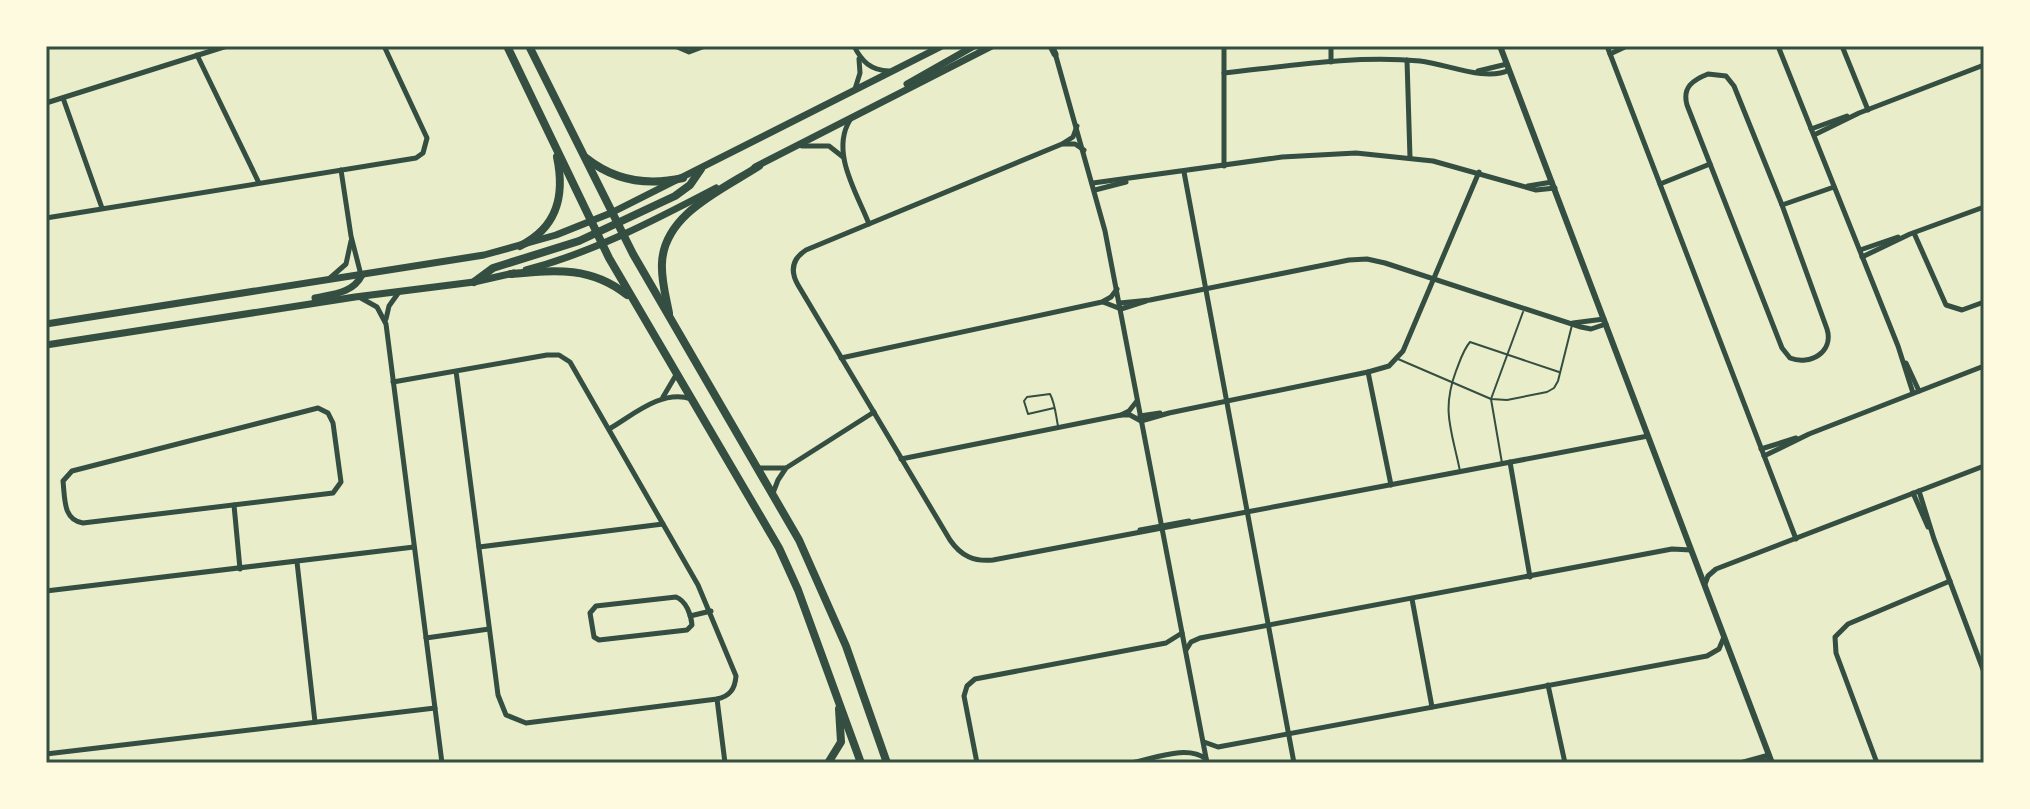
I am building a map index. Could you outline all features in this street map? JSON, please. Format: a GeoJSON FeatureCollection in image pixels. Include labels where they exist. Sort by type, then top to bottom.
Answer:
{"type":"FeatureCollection","features":[{"type":"Feature","properties":{"kind":"main road"},"geometry":{"type":"LineString","coordinates":[[507,46],[602,244],[784,558],[837,692],[861,763]]}},
{"type":"Feature","properties":{"kind":"main road"},"geometry":{"type":"LineString","coordinates":[[529,46],[611,213],[805,552],[846,646],[887,763]]}},
{"type":"Feature","properties":{"kind":"main road"},"geometry":{"type":"LineString","coordinates":[[49,323],[362,275],[520,246],[611,213],[942,46]]}},
{"type":"Feature","properties":{"kind":"main road"},"geometry":{"type":"LineString","coordinates":[[885,99],[922,74],[974,46]]}},
{"type":"Feature","properties":{"kind":"main road"},"geometry":{"type":"LineString","coordinates":[[46,345],[511,274],[623,235],[991,47]]}},
{"type":"Feature","properties":{"kind":"main road"},"geometry":{"type":"LineString","coordinates":[[520,246],[542,232],[556,211],[562,185],[553,141]]}},
{"type":"Feature","properties":{"kind":"main road"},"geometry":{"type":"LineString","coordinates":[[582,155],[594,165],[622,178],[652,182],[683,178]]}},
{"type":"Feature","properties":{"kind":"main road"},"geometry":{"type":"LineString","coordinates":[[671,322],[661,266],[670,233],[684,216],[759,166]]}},
{"type":"Feature","properties":{"kind":"main road"},"geometry":{"type":"LineString","coordinates":[[474,282],[504,264],[548,252],[617,224],[683,191],[701,169]]}},
{"type":"Feature","properties":{"kind":"main road"},"geometry":{"type":"LineString","coordinates":[[511,274],[578,271],[613,284],[634,301]]}},
{"type":"Feature","properties":{"kind":"main road"},"geometry":{"type":"LineString","coordinates":[[239,314],[346,291],[353,288],[362,275]]}},
{"type":"Feature","properties":{"kind":"main road"},"geometry":{"type":"LineString","coordinates":[[828,763],[841,742],[837,692]]}},
{"type":"Feature","properties":{"kind":"street"},"geometry":{"type":"LineString","coordinates":[[46,103],[227,46]]}},
{"type":"Feature","properties":{"kind":"street"},"geometry":{"type":"LineString","coordinates":[[46,218],[409,160],[423,153],[427,138],[384,46]]}},
{"type":"Feature","properties":{"kind":"street"},"geometry":{"type":"LineString","coordinates":[[675,46],[684,52],[694,52],[705,46]]}},
{"type":"Feature","properties":{"kind":"street"},"geometry":{"type":"LineString","coordinates":[[854,46],[860,73],[855,89]]}},
{"type":"Feature","properties":{"kind":"street"},"geometry":{"type":"LineString","coordinates":[[1224,46],[1224,166]]}},
{"type":"Feature","properties":{"kind":"street"},"geometry":{"type":"LineString","coordinates":[[1331,46],[1331,62]]}},
{"type":"Feature","properties":{"kind":"street"},"geometry":{"type":"LineString","coordinates":[[1500,46],[1771,759]]}},
{"type":"Feature","properties":{"kind":"street"},"geometry":{"type":"LineString","coordinates":[[1627,46],[1609,48],[1796,539]]}},
{"type":"Feature","properties":{"kind":"street"},"geometry":{"type":"LineString","coordinates":[[1778,46],[1916,392]]}},
{"type":"Feature","properties":{"kind":"street"},"geometry":{"type":"LineString","coordinates":[[1842,46],[1868,110]]}},
{"type":"Feature","properties":{"kind":"street"},"geometry":{"type":"LineString","coordinates":[[1053,49],[1085,151],[1117,288],[1207,761]]}},
{"type":"Feature","properties":{"kind":"street"},"geometry":{"type":"LineString","coordinates":[[197,55],[259,183]]}},
{"type":"Feature","properties":{"kind":"street"},"geometry":{"type":"LineString","coordinates":[[859,58],[873,68],[889,71]]}},
{"type":"Feature","properties":{"kind":"street"},"geometry":{"type":"LineString","coordinates":[[1224,73],[1331,62],[1407,60],[1495,76],[1508,67]]}},
{"type":"Feature","properties":{"kind":"street"},"geometry":{"type":"LineString","coordinates":[[1407,60],[1410,158]]}},
{"type":"Feature","properties":{"kind":"street"},"geometry":{"type":"LineString","coordinates":[[1812,132],[1984,65]]}},
{"type":"Feature","properties":{"kind":"street"},"geometry":{"type":"LineString","coordinates":[[1715,73],[1726,76],[1734,86],[1782,205],[1829,335],[1823,352],[1802,361],[1790,358],[1782,348],[1687,105],[1686,93],[1693,81],[1715,73]]}},
{"type":"Feature","properties":{"kind":"street"},"geometry":{"type":"LineString","coordinates":[[63,98],[102,208]]}},
{"type":"Feature","properties":{"kind":"street"},"geometry":{"type":"LineString","coordinates":[[853,115],[843,134],[844,158],[869,224]]}},
{"type":"Feature","properties":{"kind":"street"},"geometry":{"type":"LineString","coordinates":[[1077,126],[1073,137],[1062,144],[806,250],[792,267],[795,279],[950,540],[968,557],[993,560],[1648,436]]}},
{"type":"Feature","properties":{"kind":"street"},"geometry":{"type":"LineString","coordinates":[[1062,144],[1075,144],[1085,151]]}},
{"type":"Feature","properties":{"kind":"street"},"geometry":{"type":"LineString","coordinates":[[794,147],[829,146],[844,158]]}},
{"type":"Feature","properties":{"kind":"street"},"geometry":{"type":"LineString","coordinates":[[1094,186],[1320,154],[1410,158],[1479,172],[1542,191],[1554,185]]}},
{"type":"Feature","properties":{"kind":"street"},"geometry":{"type":"LineString","coordinates":[[1660,184],[1710,164]]}},
{"type":"Feature","properties":{"kind":"street"},"geometry":{"type":"LineString","coordinates":[[341,170],[351,236],[362,275]]}},
{"type":"Feature","properties":{"kind":"street"},"geometry":{"type":"LineString","coordinates":[[1184,172],[1294,763]]}},
{"type":"Feature","properties":{"kind":"street"},"geometry":{"type":"LineString","coordinates":[[901,459],[1121,415],[1140,419],[1389,366],[1398,359],[1479,172]]}},
{"type":"Feature","properties":{"kind":"street"},"geometry":{"type":"LineString","coordinates":[[1782,205],[1834,187]]}},
{"type":"Feature","properties":{"kind":"street"},"geometry":{"type":"LineString","coordinates":[[1861,254],[1984,207]]}},
{"type":"Feature","properties":{"kind":"street"},"geometry":{"type":"LineString","coordinates":[[1912,234],[1946,305],[1962,310],[1984,302]]}},
{"type":"Feature","properties":{"kind":"street"},"geometry":{"type":"LineString","coordinates":[[327,280],[346,264],[351,236]]}},
{"type":"Feature","properties":{"kind":"street"},"geometry":{"type":"LineString","coordinates":[[1102,302],[1120,306],[1358,259],[1377,260],[1586,329],[1605,322]]}},
{"type":"Feature","properties":{"kind":"street"},"geometry":{"type":"LineString","coordinates":[[841,358],[1102,302],[1111,297],[1117,288]]}},
{"type":"Feature","properties":{"kind":"street"},"geometry":{"type":"LineString","coordinates":[[386,324],[389,306],[400,291]]}},
{"type":"Feature","properties":{"kind":"street"},"geometry":{"type":"LineString","coordinates":[[355,297],[373,303],[386,324],[442,763]]}},
{"type":"Feature","properties":{"kind":"street"},"geometry":{"type":"LineString","coordinates":[[393,382],[553,354],[565,358],[609,429],[711,611],[734,669],[736,682],[724,698],[526,723],[506,715],[498,695],[456,371]]}},
{"type":"Feature","properties":{"kind":"street"},"geometry":{"type":"LineString","coordinates":[[1763,453],[1984,366]]}},
{"type":"Feature","properties":{"kind":"street"},"geometry":{"type":"LineString","coordinates":[[1368,372],[1391,485]]}},
{"type":"Feature","properties":{"kind":"street"},"geometry":{"type":"LineString","coordinates":[[609,429],[662,398],[671,387],[676,373]]}},
{"type":"Feature","properties":{"kind":"street"},"geometry":{"type":"LineString","coordinates":[[662,398],[678,396],[692,400]]}},
{"type":"Feature","properties":{"kind":"street"},"geometry":{"type":"LineString","coordinates":[[1121,415],[1137,401]]}},
{"type":"Feature","properties":{"kind":"street"},"geometry":{"type":"LineString","coordinates":[[318,408],[328,413],[333,423],[341,477],[337,491],[328,495],[234,505],[79,523],[68,513],[63,481],[69,473],[82,468],[312,409],[318,408]]}},
{"type":"Feature","properties":{"kind":"street"},"geometry":{"type":"LineString","coordinates":[[773,493],[786,468],[874,412]]}},
{"type":"Feature","properties":{"kind":"street"},"geometry":{"type":"LineString","coordinates":[[1510,462],[1530,577]]}},
{"type":"Feature","properties":{"kind":"street"},"geometry":{"type":"LineString","coordinates":[[1697,566],[1706,570],[1716,569],[1984,466]]}},
{"type":"Feature","properties":{"kind":"street"},"geometry":{"type":"LineString","coordinates":[[759,468],[786,468]]}},
{"type":"Feature","properties":{"kind":"street"},"geometry":{"type":"LineString","coordinates":[[1916,492],[1984,672]]}},
{"type":"Feature","properties":{"kind":"street"},"geometry":{"type":"LineString","coordinates":[[234,505],[240,569]]}},
{"type":"Feature","properties":{"kind":"street"},"geometry":{"type":"LineString","coordinates":[[479,547],[663,524]]}},
{"type":"Feature","properties":{"kind":"street"},"geometry":{"type":"LineString","coordinates":[[46,591],[414,547]]}},
{"type":"Feature","properties":{"kind":"street"},"geometry":{"type":"LineString","coordinates":[[1185,651],[1195,640],[1672,549],[1691,550]]}},
{"type":"Feature","properties":{"kind":"street"},"geometry":{"type":"LineString","coordinates":[[297,562],[315,722]]}},
{"type":"Feature","properties":{"kind":"street"},"geometry":{"type":"LineString","coordinates":[[1704,585],[1716,569]]}},
{"type":"Feature","properties":{"kind":"street"},"geometry":{"type":"LineString","coordinates":[[1877,763],[1836,653],[1835,637],[1848,624],[1950,581]]}},
{"type":"Feature","properties":{"kind":"street"},"geometry":{"type":"LineString","coordinates":[[676,597],[683,601],[690,616],[692,625],[687,630],[599,640],[593,635],[590,613],[600,605],[676,597]]}},
{"type":"Feature","properties":{"kind":"street"},"geometry":{"type":"LineString","coordinates":[[1412,599],[1432,707]]}},
{"type":"Feature","properties":{"kind":"street"},"geometry":{"type":"LineString","coordinates":[[690,616],[711,611]]}},
{"type":"Feature","properties":{"kind":"street"},"geometry":{"type":"LineString","coordinates":[[426,638],[489,629]]}},
{"type":"Feature","properties":{"kind":"street"},"geometry":{"type":"LineString","coordinates":[[977,763],[964,696],[967,686],[975,679],[1166,643],[1182,633]]}},
{"type":"Feature","properties":{"kind":"street"},"geometry":{"type":"LineString","coordinates":[[1203,741],[1218,747],[1707,656],[1719,649],[1724,637]]}},
{"type":"Feature","properties":{"kind":"street"},"geometry":{"type":"LineString","coordinates":[[1548,685],[1565,763]]}},
{"type":"Feature","properties":{"kind":"street"},"geometry":{"type":"LineString","coordinates":[[717,699],[725,763]]}},
{"type":"Feature","properties":{"kind":"street"},"geometry":{"type":"LineString","coordinates":[[46,754],[435,708]]}},
{"type":"Feature","properties":{"kind":"street"},"geometry":{"type":"LineString","coordinates":[[1130,763],[1186,752],[1197,753],[1207,761]]}},
{"type":"Feature","properties":{"kind":"street"},"geometry":{"type":"LineString","coordinates":[[1740,763],[1771,759]]}},
{"type":"Feature","properties":{"kind":"street"},"geometry":{"type":"LineString","coordinates":[[1753,763],[1771,759]]}},
{"type":"Feature","properties":{"kind":"lane"},"geometry":{"type":"LineString","coordinates":[[1502,464],[1491,399],[1524,309]]}},
{"type":"Feature","properties":{"kind":"lane"},"geometry":{"type":"LineString","coordinates":[[1398,359],[1491,399],[1507,400],[1547,392],[1556,385],[1572,323]]}},
{"type":"Feature","properties":{"kind":"lane"},"geometry":{"type":"LineString","coordinates":[[1460,472],[1447,411],[1447,396],[1470,342],[1560,372]]}},
{"type":"Feature","properties":{"kind":"lane"},"geometry":{"type":"LineString","coordinates":[[1054,408],[1028,414],[1024,401],[1027,397],[1048,393],[1054,408],[1058,427]]}}]}
